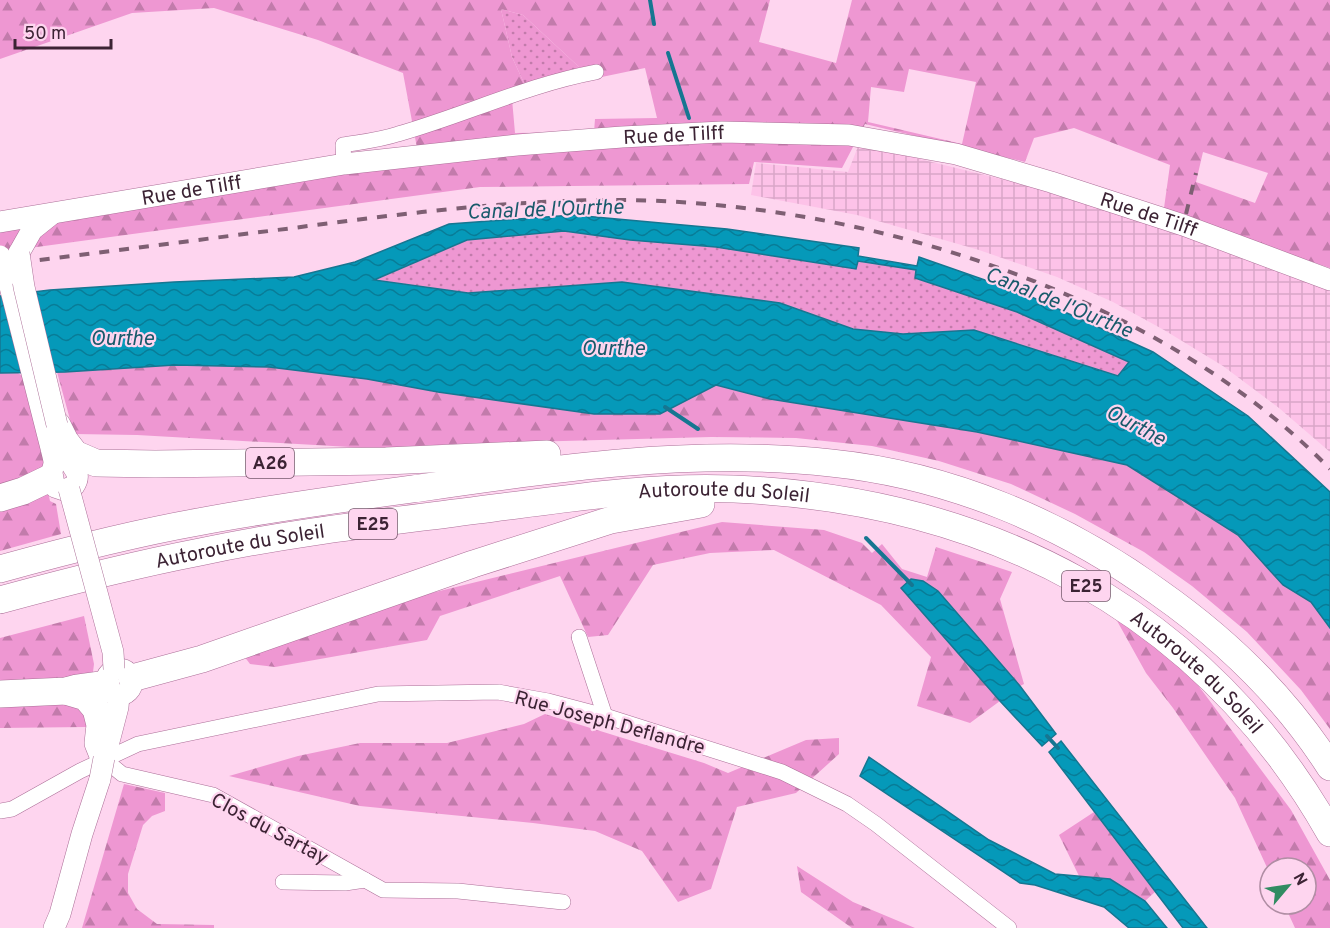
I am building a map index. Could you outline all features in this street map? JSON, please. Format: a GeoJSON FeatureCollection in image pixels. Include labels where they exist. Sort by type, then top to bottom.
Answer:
{"type":"FeatureCollection","features":[{"type":"Feature","properties":{"kind":"highway"},"geometry":{"type":"LineString","coordinates":[[57,425],[75,454],[96,463],[155,464]]}},
{"type":"Feature","properties":{"kind":"highway","name":"A26"},"geometry":{"type":"LineString","coordinates":[[64,473],[155,464],[386,461],[547,454],[613,462]]}},
{"type":"Feature","properties":{"kind":"highway","name":"Autoroute du Soleil"},"geometry":{"type":"LineString","coordinates":[[0,569],[196,522],[473,480],[613,462],[729,457],[833,463],[926,481],[1000,505],[1042,522],[1096,551],[1182,608],[1224,644],[1295,716],[1330,767]]}},
{"type":"Feature","properties":{"kind":"highway"},"geometry":{"type":"LineString","coordinates":[[0,498],[23,491],[64,473]]}},
{"type":"Feature","properties":{"kind":"highway","name":"Autoroute du Soleil"},"geometry":{"type":"LineString","coordinates":[[0,600],[203,551],[330,530],[560,500],[694,489],[837,498],[918,515],[1022,551],[1120,605],[1158,634],[1235,703],[1266,737],[1291,770],[1330,834]]}},
{"type":"Feature","properties":{"kind":"highway"},"geometry":{"type":"LineString","coordinates":[[66,692],[202,659],[473,564],[611,520],[689,505],[724,501],[751,491]]}},
{"type":"Feature","properties":{"kind":"highway"},"geometry":{"type":"LineString","coordinates":[[0,694],[66,692],[86,697],[96,708],[100,725],[98,743],[104,759]]}},
{"type":"Feature","properties":{"kind":"main road","name":"Rue de Tilff"},"geometry":{"type":"LineString","coordinates":[[3,226],[52,214],[345,164],[517,144],[722,132],[849,135],[956,154],[1051,182],[1184,225],[1330,280]]}},
{"type":"Feature","properties":{"kind":"main road"},"geometry":{"type":"LineString","coordinates":[[9,255],[32,230],[52,214]]}},
{"type":"Feature","properties":{"kind":"main road"},"geometry":{"type":"LineString","coordinates":[[3,226],[38,393],[64,473],[113,652],[118,681],[118,706],[60,914],[54,928]]}},
{"type":"Feature","properties":{"kind":"main road"},"geometry":{"type":"LineString","coordinates":[[9,255],[24,287],[57,425],[64,473]]}},
{"type":"Feature","properties":{"kind":"street"},"geometry":{"type":"LineString","coordinates":[[345,164],[343,145],[396,135],[559,79],[596,72]]}},
{"type":"Feature","properties":{"kind":"street"},"geometry":{"type":"LineString","coordinates":[[579,637],[605,716]]}},
{"type":"Feature","properties":{"kind":"street","name":"Rue Joseph Deflandre"},"geometry":{"type":"LineString","coordinates":[[6,810],[138,744],[378,694],[498,692],[548,701],[605,716],[782,772],[847,804],[1009,928]]}},
{"type":"Feature","properties":{"kind":"street","name":"Clos du Sartay"},"geometry":{"type":"LineString","coordinates":[[104,759],[122,774],[213,795],[383,890],[470,892],[563,902]]}},
{"type":"Feature","properties":{"kind":"street"},"geometry":{"type":"LineString","coordinates":[[0,824],[6,810]]}},
{"type":"Feature","properties":{"kind":"street","name":"Clos du Sartay"},"geometry":{"type":"LineString","coordinates":[[283,882],[345,884],[365,880]]}},
{"type":"Feature","properties":{"kind":"shaded area"},"geometry":{"type":"Polygon","coordinates":[[[859,144],[1049,191],[1330,284],[1330,452],[1279,408],[1223,366],[1113,302],[1057,277],[979,250],[857,215],[751,195],[756,163],[848,172],[859,144]]]}},
{"type":"Feature","properties":{"kind":"green space"},"geometry":{"type":"Polygon","coordinates":[[[0,0],[770,0],[759,42],[836,63],[852,0],[1330,0],[1330,268],[1156,208],[1164,208],[1170,165],[1074,128],[1034,138],[1025,162],[865,124],[842,168],[754,162],[749,184],[480,187],[0,252],[0,212],[417,148],[403,73],[318,40],[214,8],[132,13],[0,59],[0,0]],[[501,9],[512,57],[529,94],[512,99],[515,133],[594,132],[595,119],[657,118],[645,68],[592,79],[523,15],[501,9]],[[909,69],[904,92],[871,87],[868,122],[962,144],[976,82],[909,69]],[[1203,152],[1196,182],[1255,203],[1268,173],[1203,152]]]}},
{"type":"Feature","properties":{"kind":"green space"},"geometry":{"type":"Polygon","coordinates":[[[501,9],[523,15],[592,79],[529,94],[512,57],[501,9]]]}},
{"type":"Feature","properties":{"kind":"green space"},"geometry":{"type":"Polygon","coordinates":[[[564,231],[630,240],[716,247],[855,269],[857,261],[916,270],[916,278],[1017,312],[1130,362],[1118,376],[974,330],[903,334],[853,329],[780,303],[622,282],[468,293],[373,281],[467,240],[564,231]]]}},
{"type":"Feature","properties":{"kind":"green space"},"geometry":{"type":"Polygon","coordinates":[[[175,365],[269,367],[367,379],[438,392],[594,414],[660,414],[716,385],[770,399],[977,432],[1127,465],[1238,535],[1283,585],[1311,602],[1330,628],[1330,729],[1301,690],[1247,632],[1192,586],[1144,552],[1075,514],[1011,484],[939,461],[872,446],[796,438],[711,437],[452,444],[385,449],[137,435],[74,434],[57,372],[175,365]]]}},
{"type":"Feature","properties":{"kind":"green space"},"geometry":{"type":"Polygon","coordinates":[[[0,373],[18,373],[24,377],[47,459],[43,471],[50,501],[56,504],[61,534],[0,551],[0,373]]]}},
{"type":"Feature","properties":{"kind":"green space"},"geometry":{"type":"Polygon","coordinates":[[[722,522],[824,530],[862,543],[872,553],[882,544],[902,569],[927,577],[936,547],[1012,572],[1000,599],[1024,684],[1020,686],[911,579],[902,588],[1000,701],[970,723],[917,706],[931,657],[881,605],[774,550],[710,553],[653,565],[608,635],[588,637],[560,576],[440,616],[427,640],[275,667],[250,664],[244,656],[411,598],[722,522]]]}},
{"type":"Feature","properties":{"kind":"green space"},"geometry":{"type":"Polygon","coordinates":[[[84,616],[94,664],[86,727],[0,728],[0,638],[84,616]]]}},
{"type":"Feature","properties":{"kind":"green space"},"geometry":{"type":"Polygon","coordinates":[[[1116,619],[1183,665],[1291,810],[1317,856],[1262,856],[1235,798],[1146,673],[1116,619]]]}},
{"type":"Feature","properties":{"kind":"green space"},"geometry":{"type":"Polygon","coordinates":[[[545,714],[704,763],[728,773],[806,740],[839,738],[839,754],[796,793],[737,807],[711,889],[678,902],[642,851],[595,831],[360,806],[229,776],[298,756],[360,743],[447,743],[524,724],[545,714]]]}},
{"type":"Feature","properties":{"kind":"green space"},"geometry":{"type":"Polygon","coordinates":[[[124,784],[165,793],[165,811],[152,816],[143,825],[128,874],[128,893],[137,909],[157,924],[214,925],[214,928],[82,928],[124,784]]]}},
{"type":"Feature","properties":{"kind":"green space"},"geometry":{"type":"Polygon","coordinates":[[[1094,812],[1155,892],[1145,901],[1110,879],[1079,876],[1059,835],[1094,812]]]}},
{"type":"Feature","properties":{"kind":"green space"},"geometry":{"type":"Polygon","coordinates":[[[1318,858],[1330,880],[1330,928],[1295,928],[1290,916],[1318,916],[1318,858]]]}},
{"type":"Feature","properties":{"kind":"green space"},"geometry":{"type":"Polygon","coordinates":[[[797,866],[853,902],[915,928],[852,928],[801,892],[797,866]]]}},
{"type":"Feature","properties":{"kind":"water","name":"Ourthe"},"geometry":{"type":"Polygon","coordinates":[[[573,215],[727,229],[859,248],[858,256],[917,266],[919,257],[1025,294],[1153,352],[1248,416],[1330,492],[1330,628],[1311,602],[1283,585],[1238,535],[1127,465],[977,432],[770,399],[716,385],[660,414],[594,414],[438,392],[367,379],[269,367],[175,365],[65,372],[0,373],[0,296],[50,290],[294,277],[355,262],[449,224],[573,215]],[[564,231],[467,240],[374,280],[468,293],[622,282],[780,303],[853,329],[903,334],[974,330],[1118,376],[1129,362],[1017,312],[915,278],[916,270],[858,261],[856,269],[716,247],[630,240],[564,231]]]}},
{"type":"Feature","properties":{"kind":"water"},"geometry":{"type":"Polygon","coordinates":[[[911,579],[923,581],[938,591],[1020,686],[1056,734],[1042,746],[901,588],[911,579]]]}},
{"type":"Feature","properties":{"kind":"water"},"geometry":{"type":"Polygon","coordinates":[[[1061,741],[1207,928],[1183,928],[1049,752],[1061,741]]]}},
{"type":"Feature","properties":{"kind":"water"},"geometry":{"type":"Polygon","coordinates":[[[869,757],[989,840],[1055,874],[1110,879],[1145,901],[1167,928],[1129,928],[1104,907],[1035,885],[1020,883],[860,776],[869,757]]]}},
{"type":"Feature","properties":{"kind":"waterway"},"geometry":{"type":"LineString","coordinates":[[650,0],[654,24]]}},
{"type":"Feature","properties":{"kind":"waterway"},"geometry":{"type":"LineString","coordinates":[[668,53],[689,118]]}},
{"type":"Feature","properties":{"kind":"waterway"},"geometry":{"type":"LineString","coordinates":[[665,407],[698,429]]}},
{"type":"Feature","properties":{"kind":"waterway"},"geometry":{"type":"LineString","coordinates":[[866,538],[912,585]]}},
{"type":"Feature","properties":{"kind":"waterway"},"geometry":{"type":"LineString","coordinates":[[1047,736],[1058,748]]}},
{"type":"Feature","properties":{"kind":"railway"},"geometry":{"type":"LineString","coordinates":[[1186,214],[1196,173]]}},
{"type":"Feature","properties":{"kind":"railway"},"geometry":{"type":"LineString","coordinates":[[0,265],[414,213],[535,202],[616,200],[709,204],[806,217],[903,238],[999,268],[1092,306],[1180,352],[1260,407],[1330,469]]}},
{"type":"Feature","properties":{"kind":"water label","name":"Canal de l'Ourthe"},"geometry":{"type":"Point","coordinates":[545,209]}},
{"type":"Feature","properties":{"kind":"water label","name":"Canal de l'Ourthe"},"geometry":{"type":"Point","coordinates":[1059,302]}}]}
